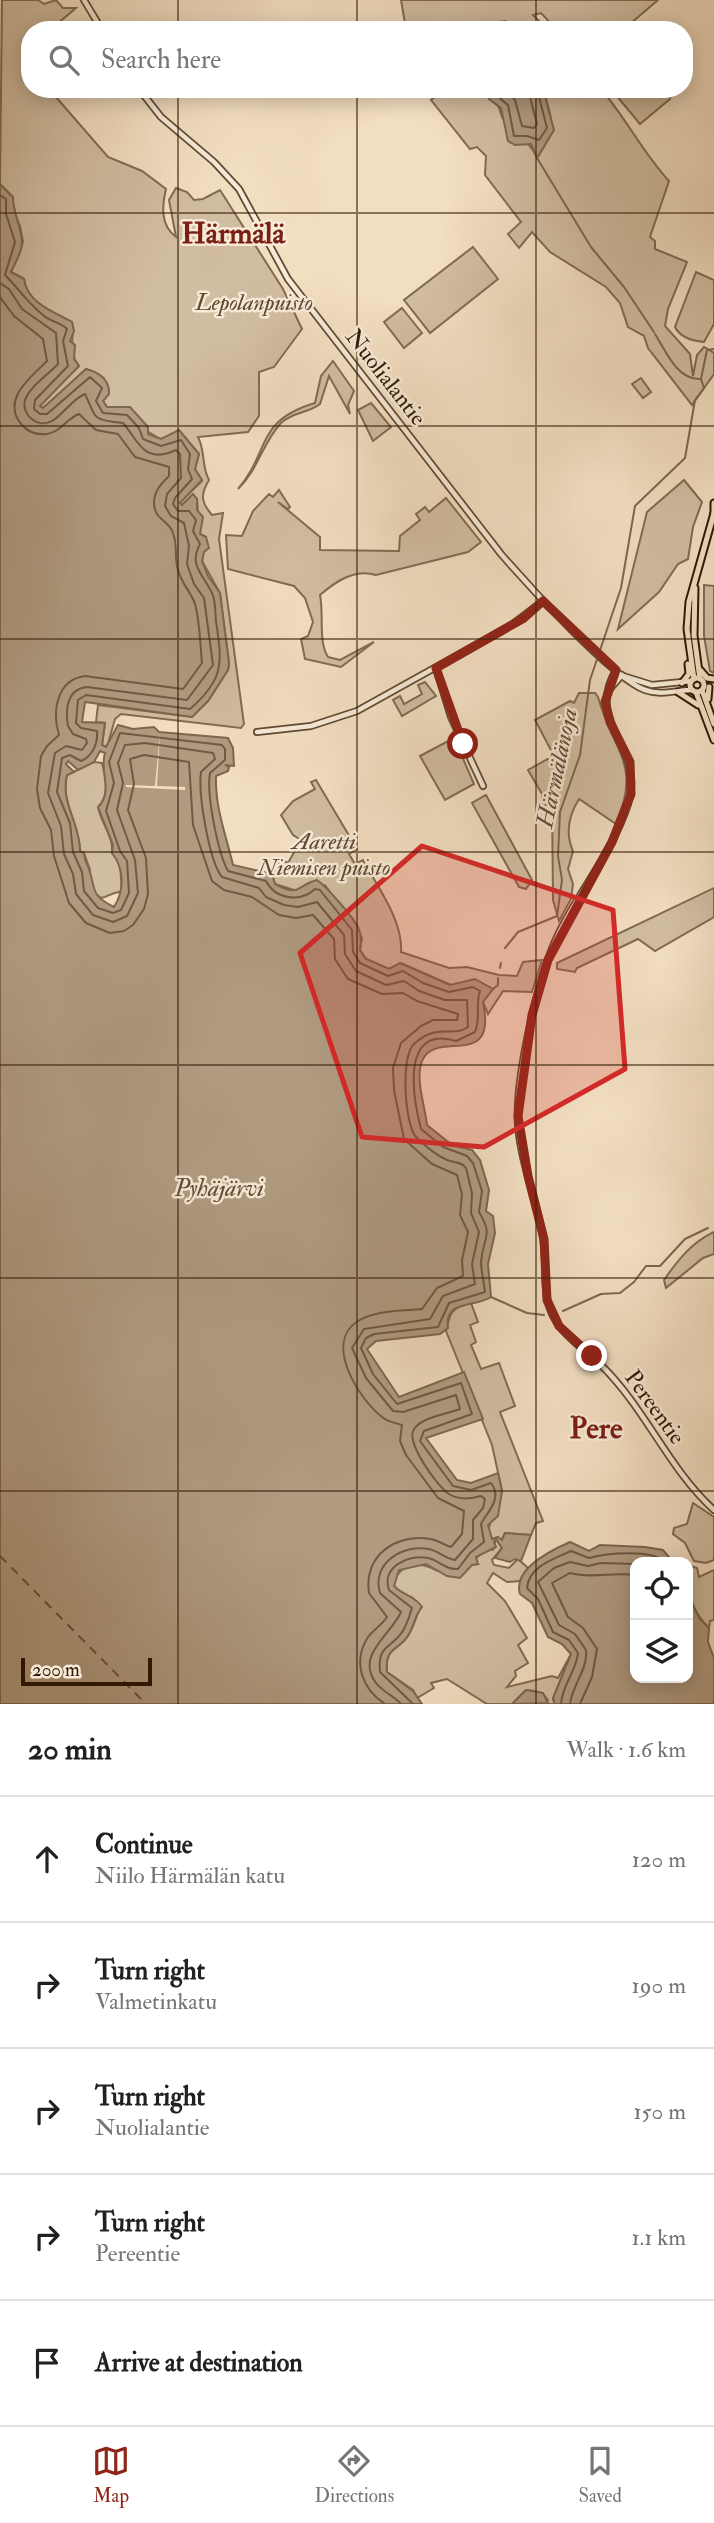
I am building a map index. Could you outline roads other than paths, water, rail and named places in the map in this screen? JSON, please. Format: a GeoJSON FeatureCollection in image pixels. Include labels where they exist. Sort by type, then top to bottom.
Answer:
{"type":"FeatureCollection","features":[{"type":"Feature","properties":{"kind":"main road"},"geometry":{"type":"LineString","coordinates":[[682,683],[689,674],[687,615],[714,513],[714,503]]}},
{"type":"Feature","properties":{"kind":"main road"},"geometry":{"type":"LineString","coordinates":[[695,582],[694,635],[698,668],[696,680]]}},
{"type":"Feature","properties":{"kind":"main road"},"geometry":{"type":"LineString","coordinates":[[690,654],[700,690],[701,708],[714,740]]}},
{"type":"Feature","properties":{"kind":"main road"},"geometry":{"type":"LineString","coordinates":[[698,668],[704,676],[714,679]]}},
{"type":"Feature","properties":{"kind":"main road"},"geometry":{"type":"LineString","coordinates":[[696,680],[704,684],[700,690]]}},
{"type":"Feature","properties":{"kind":"main road"},"geometry":{"type":"LineString","coordinates":[[700,690],[707,693],[713,722]]}},
{"type":"Feature","properties":{"kind":"main road"},"geometry":{"type":"LineString","coordinates":[[678,692],[692,698],[701,708]]}},
{"type":"Feature","properties":{"kind":"street"},"geometry":{"type":"LineString","coordinates":[[84,0],[97,21]]}},
{"type":"Feature","properties":{"kind":"street","name":"Nuolialantie"},"geometry":{"type":"LineString","coordinates":[[146,98],[161,117],[214,162],[239,189],[288,279],[501,554],[543,601],[622,675],[627,683],[653,693],[700,690]]}},
{"type":"Feature","properties":{"kind":"street"},"geometry":{"type":"LineString","coordinates":[[257,732],[311,726],[342,717],[524,618],[543,601]]}},
{"type":"Feature","properties":{"kind":"street"},"geometry":{"type":"LineString","coordinates":[[436,668],[451,717],[483,786]]}},
{"type":"Feature","properties":{"kind":"street"},"geometry":{"type":"LineString","coordinates":[[607,693],[616,670]]}},
{"type":"Feature","properties":{"kind":"street"},"geometry":{"type":"LineString","coordinates":[[607,693],[622,675]]}},
{"type":"Feature","properties":{"kind":"street","name":"Nuolialantie"},"geometry":{"type":"LineString","coordinates":[[622,675],[654,686],[696,680]]}},
{"type":"Feature","properties":{"kind":"street","name":"Pereentie"},"geometry":{"type":"LineString","coordinates":[[607,693],[606,711],[630,762],[631,794],[612,842],[548,960],[532,1015],[518,1125],[542,1231],[546,1295],[554,1318],[626,1391],[683,1478],[714,1510]]}},
{"type":"Feature","properties":{"kind":"water"},"geometry":{"type":"Polygon","coordinates":[[[545,98],[554,130],[537,158],[531,144],[515,145],[508,141],[501,108],[489,99],[545,98]]]}},
{"type":"Feature","properties":{"kind":"water","name":"Pyhäjärvi"},"geometry":{"type":"Polygon","coordinates":[[[0,184],[13,197],[22,241],[11,272],[24,279],[36,301],[72,322],[74,331],[70,341],[75,345],[74,359],[79,366],[40,406],[43,408],[86,369],[91,370],[103,377],[108,385],[109,394],[103,401],[107,407],[130,407],[148,427],[148,434],[161,439],[179,430],[199,454],[195,469],[202,480],[180,503],[182,505],[193,494],[197,499],[197,510],[203,517],[200,534],[206,537],[209,548],[204,552],[202,561],[208,576],[220,593],[228,670],[208,701],[192,717],[85,702],[82,722],[105,723],[102,745],[106,747],[118,725],[133,729],[154,727],[159,732],[228,738],[233,748],[234,766],[225,765],[229,767],[228,771],[216,776],[216,788],[233,865],[272,874],[275,884],[290,890],[317,880],[339,902],[358,927],[361,936],[360,950],[366,959],[389,969],[400,963],[450,985],[475,979],[493,989],[483,1002],[485,1023],[482,1036],[474,1043],[429,1052],[420,1068],[427,1125],[452,1145],[472,1150],[480,1160],[489,1190],[486,1211],[493,1216],[495,1233],[488,1264],[491,1297],[456,1308],[448,1319],[448,1328],[440,1334],[376,1341],[367,1349],[399,1397],[464,1372],[483,1419],[426,1438],[457,1480],[471,1483],[498,1473],[502,1491],[498,1516],[488,1525],[492,1539],[498,1537],[502,1540],[505,1533],[531,1535],[521,1561],[515,1559],[510,1562],[495,1558],[502,1548],[496,1539],[496,1547],[476,1557],[478,1564],[472,1565],[460,1578],[447,1576],[426,1564],[399,1570],[394,1586],[422,1607],[411,1631],[390,1653],[387,1672],[413,1691],[422,1704],[0,1704],[0,184]],[[100,751],[94,762],[78,770],[68,761],[66,764],[74,772],[67,775],[66,795],[80,851],[84,853],[95,891],[101,899],[114,907],[120,894],[121,872],[112,853],[113,845],[98,807],[103,801],[106,788],[105,753],[100,751]]]}},
{"type":"Feature","properties":{"kind":"water"},"geometry":{"type":"Polygon","coordinates":[[[570,1542],[589,1551],[600,1545],[663,1550],[669,1557],[630,1557],[630,1683],[693,1683],[693,1606],[709,1628],[708,1642],[714,1658],[714,1704],[555,1704],[553,1698],[571,1654],[562,1644],[548,1637],[532,1603],[520,1594],[519,1585],[528,1568],[554,1549],[570,1542]]]}},
{"type":"Feature","properties":{"kind":"water"},"geometry":{"type":"Polygon","coordinates":[[[526,1690],[543,1693],[548,1703],[512,1704],[526,1690]]]}},
{"type":"Feature","properties":{"kind":"waterway"},"geometry":{"type":"LineString","coordinates":[[537,158],[591,247],[624,287],[654,332]]}},
{"type":"Feature","properties":{"kind":"waterway"},"geometry":{"type":"LineString","coordinates":[[655,334],[679,370],[685,375],[700,379]]}},
{"type":"Feature","properties":{"kind":"waterway","name":"Härmälänoja"},"geometry":{"type":"LineString","coordinates":[[505,948],[518,932],[557,916],[562,880],[558,856],[560,812],[580,755],[590,680],[621,588],[635,506],[685,458],[695,400],[704,388],[701,379],[707,350],[714,349]]}},
{"type":"Feature","properties":{"kind":"waterway","name":"Härmälänoja"},"geometry":{"type":"LineString","coordinates":[[500,968],[501,963]]}},
{"type":"Feature","properties":{"kind":"waterway","name":"Härmälänoja"},"geometry":{"type":"LineString","coordinates":[[493,989],[498,985],[498,978]]}},
{"type":"Feature","properties":{"kind":"waterway"},"geometry":{"type":"LineString","coordinates":[[563,1311],[601,1294],[620,1293],[634,1282],[646,1266],[660,1266],[685,1239],[708,1228]]}},
{"type":"Feature","properties":{"kind":"waterway"},"geometry":{"type":"LineString","coordinates":[[491,1297],[527,1313],[544,1315]]}},
{"type":"Feature","properties":{"kind":"district","name":"Härmälä"},"geometry":{"type":"Point","coordinates":[233,233]}},
{"type":"Feature","properties":{"kind":"district","name":"Pere"},"geometry":{"type":"Point","coordinates":[596,1428]}},
{"type":"Feature","properties":{"kind":"park label","name":"Lepolanpuisto"},"geometry":{"type":"Point","coordinates":[254,302]}},
{"type":"Feature","properties":{"kind":"park label","name":"Aaretti Niemisen puisto"},"geometry":{"type":"Point","coordinates":[324,854]}}]}
